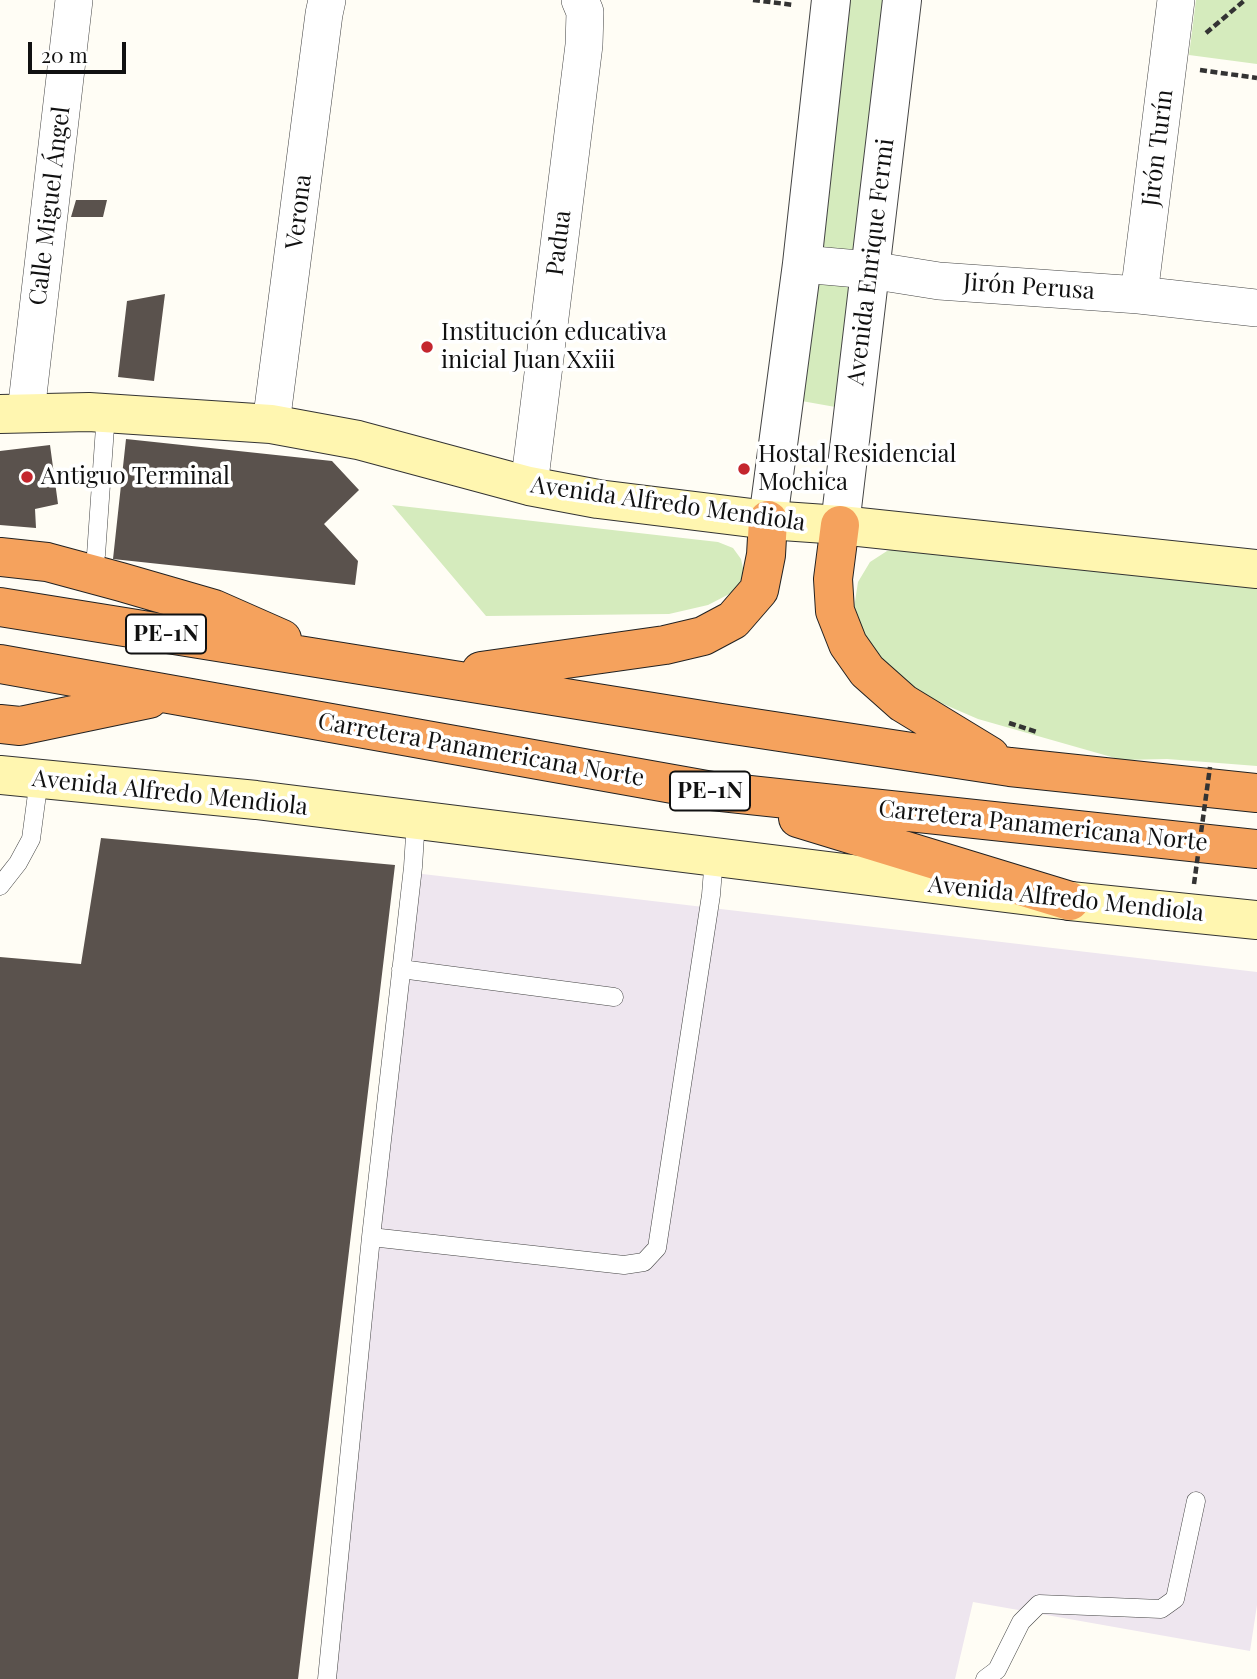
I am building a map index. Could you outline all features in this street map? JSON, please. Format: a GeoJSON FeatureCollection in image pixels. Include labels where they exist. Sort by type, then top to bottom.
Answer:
{"type":"FeatureCollection","features":[{"type":"Feature","properties":{"kind":"highway"},"geometry":{"type":"LineString","coordinates":[[438,676],[665,645],[703,636],[733,620],[759,590],[766,555],[768,520]]}},
{"type":"Feature","properties":{"kind":"highway"},"geometry":{"type":"LineString","coordinates":[[840,525],[833,579],[835,611],[848,644],[867,671],[902,703],[1010,767]]}},
{"type":"Feature","properties":{"kind":"highway"},"geometry":{"type":"LineString","coordinates":[[0,557],[47,562],[214,609],[332,661]]}},
{"type":"Feature","properties":{"kind":"highway","name":"PE-1N"},"geometry":{"type":"LineString","coordinates":[[0,607],[1010,767],[1257,793]]}},
{"type":"Feature","properties":{"kind":"highway","name":"Carretera Panamericana Norte"},"geometry":{"type":"LineString","coordinates":[[0,664],[712,791],[1257,849]]}},
{"type":"Feature","properties":{"kind":"highway"},"geometry":{"type":"LineString","coordinates":[[0,724],[20,726],[168,695]]}},
{"type":"Feature","properties":{"kind":"highway"},"geometry":{"type":"LineString","coordinates":[[712,791],[1070,901]]}},
{"type":"Feature","properties":{"kind":"main road","name":"Avenida Alfredo Mendiola"},"geometry":{"type":"LineString","coordinates":[[13,413],[106,413],[271,424],[358,440],[529,486],[598,499],[768,520],[840,525],[1257,569]]}},
{"type":"Feature","properties":{"kind":"main road","name":"Avenida Alfredo Mendiola"},"geometry":{"type":"LineString","coordinates":[[0,775],[256,800],[1070,901],[1257,920]]}},
{"type":"Feature","properties":{"kind":"street","name":"Calle Miguel Ángel"},"geometry":{"type":"LineString","coordinates":[[13,413],[74,0]]}},
{"type":"Feature","properties":{"kind":"street","name":"Verona"},"geometry":{"type":"LineString","coordinates":[[271,424],[327,0]]}},
{"type":"Feature","properties":{"kind":"street","name":"Padua"},"geometry":{"type":"LineString","coordinates":[[529,486],[584,46],[585,12],[580,0]]}},
{"type":"Feature","properties":{"kind":"street"},"geometry":{"type":"LineString","coordinates":[[768,520],[802,264],[831,0]]}},
{"type":"Feature","properties":{"kind":"street","name":"Avenida Enrique Fermi"},"geometry":{"type":"LineString","coordinates":[[840,525],[902,0]]}},
{"type":"Feature","properties":{"kind":"street","name":"Jirón Turín"},"geometry":{"type":"LineString","coordinates":[[1139,295],[1176,0]]}},
{"type":"Feature","properties":{"kind":"street","name":"Jirón Perusa"},"geometry":{"type":"LineString","coordinates":[[802,264],[870,270],[939,281],[1139,295],[1257,307]]}},
{"type":"Feature","properties":{"kind":"lane"},"geometry":{"type":"LineString","coordinates":[[96,555],[106,413]]}},
{"type":"Feature","properties":{"kind":"lane"},"geometry":{"type":"LineString","coordinates":[[0,886],[18,863],[31,839],[40,779]]}},
{"type":"Feature","properties":{"kind":"lane"},"geometry":{"type":"LineString","coordinates":[[327,1679],[416,820]]}},
{"type":"Feature","properties":{"kind":"lane"},"geometry":{"type":"LineString","coordinates":[[371,1237],[624,1265],[644,1262],[657,1248],[711,895],[714,857]]}},
{"type":"Feature","properties":{"kind":"lane"},"geometry":{"type":"LineString","coordinates":[[401,969],[614,997]]}},
{"type":"Feature","properties":{"kind":"lane"},"geometry":{"type":"LineString","coordinates":[[985,1679],[997,1670],[1021,1622],[1039,1604],[1161,1609],[1175,1599],[1196,1501]]}},
{"type":"Feature","properties":{"kind":"path"},"geometry":{"type":"LineString","coordinates":[[1168,66],[1257,78]]}},
{"type":"Feature","properties":{"kind":"path"},"geometry":{"type":"LineString","coordinates":[[1002,721],[1039,733]]}},
{"type":"Feature","properties":{"kind":"path"},"geometry":{"type":"LineString","coordinates":[[1194,884],[1210,767]]}},
{"type":"Feature","properties":{"kind":"shaded area"},"geometry":{"type":"Polygon","coordinates":[[[414,873],[1257,972],[1257,1605],[1250,1651],[973,1602],[955,1679],[327,1679],[414,873]]]}},
{"type":"Feature","properties":{"kind":"green space"},"geometry":{"type":"Polygon","coordinates":[[[845,0],[889,0],[841,408],[796,400],[845,0]]]}},
{"type":"Feature","properties":{"kind":"green space"},"geometry":{"type":"Polygon","coordinates":[[[1196,0],[1257,0],[1257,64],[1189,55],[1196,0]]]}},
{"type":"Feature","properties":{"kind":"green space"},"geometry":{"type":"Polygon","coordinates":[[[392,505],[718,542],[733,548],[741,559],[744,573],[737,590],[708,605],[669,614],[486,616],[392,505]]]}},
{"type":"Feature","properties":{"kind":"green space"},"geometry":{"type":"Polygon","coordinates":[[[909,546],[1257,583],[1257,766],[1167,759],[1122,760],[978,719],[927,697],[890,671],[864,636],[854,608],[858,582],[870,562],[887,551],[909,546]]]}},
{"type":"Feature","properties":{"kind":"building"},"geometry":{"type":"Polygon","coordinates":[[[76,200],[107,200],[103,217],[71,217],[76,200]]]}},
{"type":"Feature","properties":{"kind":"building"},"geometry":{"type":"Polygon","coordinates":[[[165,294],[154,381],[118,377],[127,301],[165,294]]]}},
{"type":"Feature","properties":{"kind":"building"},"geometry":{"type":"Polygon","coordinates":[[[126,439],[332,461],[359,490],[324,524],[358,561],[355,585],[113,559],[126,439]]]}},
{"type":"Feature","properties":{"kind":"building","name":"Antiguo Terminal"},"geometry":{"type":"Polygon","coordinates":[[[50,445],[58,504],[35,509],[36,528],[0,525],[0,451],[50,445]]]}},
{"type":"Feature","properties":{"kind":"building"},"geometry":{"type":"Polygon","coordinates":[[[101,838],[395,865],[298,1679],[0,1679],[0,957],[81,964],[101,838]]]}},
{"type":"Feature","properties":{"kind":"place","name":"Institución educativa inicial Juan Xxiii"},"geometry":{"type":"Point","coordinates":[427,347]}},
{"type":"Feature","properties":{"kind":"place","name":"Hostal Residencial Mochica"},"geometry":{"type":"Point","coordinates":[744,469]}},
{"type":"Feature","properties":{"kind":"place","name":"Antiguo Terminal"},"geometry":{"type":"Point","coordinates":[27,477]}}]}
